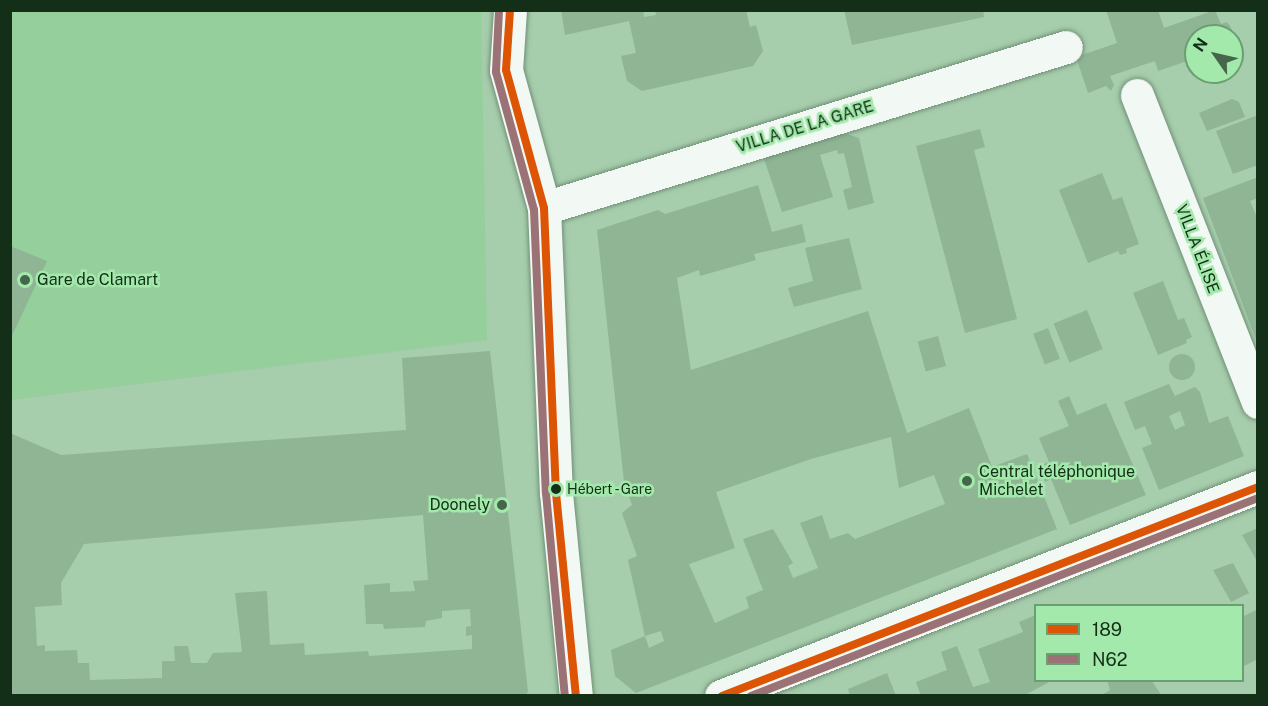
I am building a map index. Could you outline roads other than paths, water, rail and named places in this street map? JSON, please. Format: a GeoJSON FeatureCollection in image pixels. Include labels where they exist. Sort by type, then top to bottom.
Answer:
{"type":"FeatureCollection","features":[{"type":"Feature","properties":{"kind":"street"},"geometry":{"type":"LineString","coordinates":[[510,10],[506,70],[544,208],[556,493],[576,696]]}},
{"type":"Feature","properties":{"kind":"street","name":"VILLA DE LA GARE"},"geometry":{"type":"LineString","coordinates":[[544,208],[1066,47]]}},
{"type":"Feature","properties":{"kind":"street","name":"VILLA ÉLISE"},"geometry":{"type":"LineString","coordinates":[[1137,95],[1257,402]]}},
{"type":"Feature","properties":{"kind":"street"},"geometry":{"type":"LineString","coordinates":[[721,696],[1257,487]]}},
{"type":"Feature","properties":{"kind":"place","name":"Gare de Clamart"},"geometry":{"type":"Point","coordinates":[25,280]}},
{"type":"Feature","properties":{"kind":"place","name":"Central téléphonique Michelet"},"geometry":{"type":"Point","coordinates":[967,481]}},
{"type":"Feature","properties":{"kind":"place","name":"Hébert - Gare"},"geometry":{"type":"Point","coordinates":[556,489]}},
{"type":"Feature","properties":{"kind":"place","name":"Doonely"},"geometry":{"type":"Point","coordinates":[502,505]}}]}
